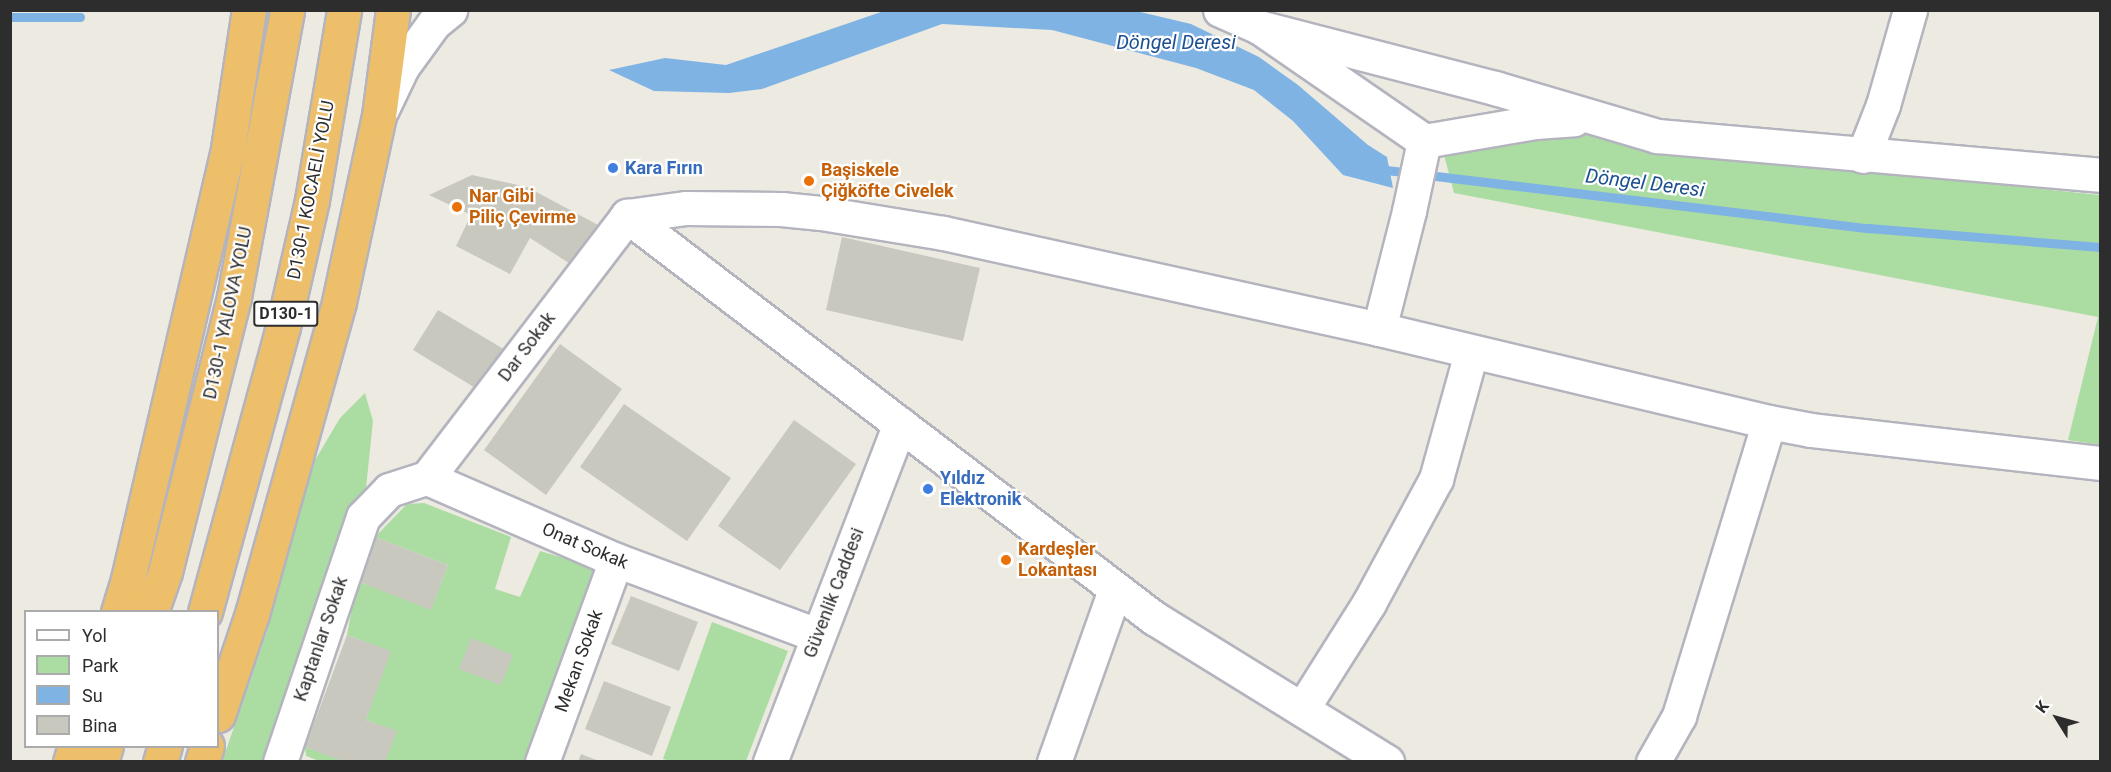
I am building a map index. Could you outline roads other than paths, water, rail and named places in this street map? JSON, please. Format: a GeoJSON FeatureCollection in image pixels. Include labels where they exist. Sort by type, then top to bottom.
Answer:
{"type":"FeatureCollection","features":[{"type":"Feature","properties":{"kind":"highway"},"geometry":{"type":"LineString","coordinates":[[119,610],[128,579],[227,155],[249,10]]}},
{"type":"Feature","properties":{"kind":"highway","name":"D130-1 YALOVA YOLU"},"geometry":{"type":"LineString","coordinates":[[152,610],[165,572],[234,297],[287,10]]}},
{"type":"Feature","properties":{"kind":"highway","name":"D130-1 KOCAELİ YOLU"},"geometry":{"type":"LineString","coordinates":[[206,610],[283,327],[310,212],[344,10]]}},
{"type":"Feature","properties":{"kind":"highway"},"geometry":{"type":"LineString","coordinates":[[219,712],[252,614],[339,302],[379,116],[393,10]]}},
{"type":"Feature","properties":{"kind":"street"},"geometry":{"type":"LineString","coordinates":[[379,116],[402,67],[434,23],[450,10]]}},
{"type":"Feature","properties":{"kind":"street"},"geometry":{"type":"LineString","coordinates":[[1220,10],[1259,27],[1495,88],[1657,136],[1863,156],[2100,175]]}},
{"type":"Feature","properties":{"kind":"street"},"geometry":{"type":"LineString","coordinates":[[1863,156],[1883,105],[1910,10]]}},
{"type":"Feature","properties":{"kind":"street"},"geometry":{"type":"LineString","coordinates":[[1259,27],[1424,141],[1534,122],[1596,118]]}},
{"type":"Feature","properties":{"kind":"street"},"geometry":{"type":"LineString","coordinates":[[1378,329],[1409,211],[1424,141]]}},
{"type":"Feature","properties":{"kind":"street"},"geometry":{"type":"LineString","coordinates":[[627,216],[686,208],[769,208],[821,213],[943,233],[1378,329],[1471,353],[1769,422],[1811,430],[2100,463]]}},
{"type":"Feature","properties":{"kind":"street"},"geometry":{"type":"LineString","coordinates":[[627,216],[1115,590],[1154,618],[1387,762]]}},
{"type":"Feature","properties":{"kind":"street","name":"Dar Sokak"},"geometry":{"type":"LineString","coordinates":[[426,478],[627,216]]}},
{"type":"Feature","properties":{"kind":"street"},"geometry":{"type":"LineString","coordinates":[[1302,709],[1370,603],[1436,479],[1471,353]]}},
{"type":"Feature","properties":{"kind":"street"},"geometry":{"type":"LineString","coordinates":[[1653,762],[1679,716],[1769,422]]}},
{"type":"Feature","properties":{"kind":"street","name":"Güvenlik Caddesi"},"geometry":{"type":"LineString","coordinates":[[770,762],[900,424]]}},
{"type":"Feature","properties":{"kind":"street","name":"Kaptanlar Sokak"},"geometry":{"type":"LineString","coordinates":[[280,762],[363,517],[389,490],[426,478]]}},
{"type":"Feature","properties":{"kind":"street","name":"Onat Sokak"},"geometry":{"type":"LineString","coordinates":[[426,478],[616,560],[817,635]]}},
{"type":"Feature","properties":{"kind":"street","name":"Mekan Sokak"},"geometry":{"type":"LineString","coordinates":[[542,762],[616,560]]}},
{"type":"Feature","properties":{"kind":"street"},"geometry":{"type":"LineString","coordinates":[[1054,762],[1115,590]]}},
{"type":"Feature","properties":{"kind":"water","name":"Döngel Deresi"},"geometry":{"type":"Polygon","coordinates":[[[884,11],[1136,11],[1191,24],[1259,57],[1298,85],[1368,145],[1387,157],[1393,188],[1343,175],[1293,121],[1254,90],[1196,68],[1052,30],[942,24],[762,89],[729,93],[654,91],[609,70],[665,58],[726,65],[884,11]]]}},
{"type":"Feature","properties":{"kind":"waterway"},"geometry":{"type":"LineString","coordinates":[[10,17],[80,17]]}},
{"type":"Feature","properties":{"kind":"waterway","name":"Döngel Deresi"},"geometry":{"type":"LineString","coordinates":[[1378,169],[1868,228],[2100,247]]}},
{"type":"Feature","properties":{"kind":"place","name":"Kara Fırın"},"geometry":{"type":"Point","coordinates":[613,168]}},
{"type":"Feature","properties":{"kind":"place","name":"Başiskele Çiğköfte Civelek"},"geometry":{"type":"Point","coordinates":[809,181]}},
{"type":"Feature","properties":{"kind":"place","name":"Nar Gibi Piliç Çevirme"},"geometry":{"type":"Point","coordinates":[457,207]}},
{"type":"Feature","properties":{"kind":"place","name":"Yıldız Elektronik"},"geometry":{"type":"Point","coordinates":[928,489]}},
{"type":"Feature","properties":{"kind":"place","name":"Kardeşler Lokantası"},"geometry":{"type":"Point","coordinates":[1006,560]}}]}
